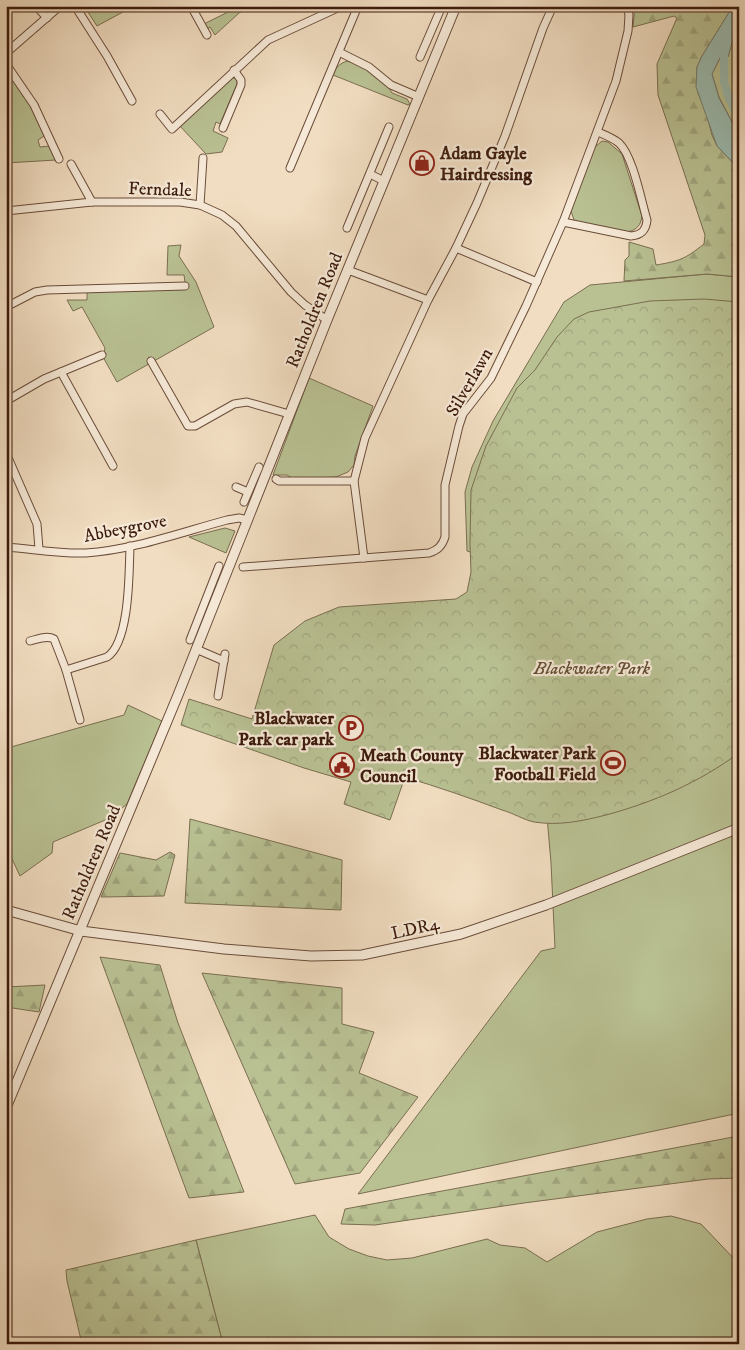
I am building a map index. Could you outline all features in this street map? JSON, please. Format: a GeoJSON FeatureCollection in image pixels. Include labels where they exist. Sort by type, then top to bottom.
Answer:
{"type":"FeatureCollection","features":[{"type":"Feature","properties":{"kind":"street"},"geometry":{"type":"LineString","coordinates":[[36,6],[47,18]]}},
{"type":"Feature","properties":{"kind":"street"},"geometry":{"type":"LineString","coordinates":[[6,53],[60,6]]}},
{"type":"Feature","properties":{"kind":"street"},"geometry":{"type":"LineString","coordinates":[[75,6],[108,56],[132,101]]}},
{"type":"Feature","properties":{"kind":"street"},"geometry":{"type":"LineString","coordinates":[[190,6],[207,35]]}},
{"type":"Feature","properties":{"kind":"street"},"geometry":{"type":"LineString","coordinates":[[160,114],[172,129],[268,40],[342,6]]}},
{"type":"Feature","properties":{"kind":"street"},"geometry":{"type":"LineString","coordinates":[[290,168],[358,6]]}},
{"type":"Feature","properties":{"kind":"street"},"geometry":{"type":"LineString","coordinates":[[420,57],[442,6]]}},
{"type":"Feature","properties":{"kind":"street","name":"Ratholdren Road"},"geometry":{"type":"LineString","coordinates":[[190,640],[201,626],[248,520],[258,481],[289,414],[456,6]]}},
{"type":"Feature","properties":{"kind":"street"},"geometry":{"type":"LineString","coordinates":[[364,558],[354,481],[365,438],[428,300],[456,248],[505,136],[552,6]]}},
{"type":"Feature","properties":{"kind":"street","name":"Silverlawn"},"geometry":{"type":"LineString","coordinates":[[243,567],[429,553],[443,545],[445,537],[445,485],[463,414],[491,378],[537,282],[563,222],[598,132],[624,56],[629,15],[627,6]]}},
{"type":"Feature","properties":{"kind":"street"},"geometry":{"type":"LineString","coordinates":[[339,52],[369,66],[391,84],[419,97]]}},
{"type":"Feature","properties":{"kind":"street"},"geometry":{"type":"LineString","coordinates":[[6,64],[34,105],[59,159]]}},
{"type":"Feature","properties":{"kind":"street"},"geometry":{"type":"LineString","coordinates":[[223,128],[241,85],[241,80],[234,70]]}},
{"type":"Feature","properties":{"kind":"street"},"geometry":{"type":"LineString","coordinates":[[347,228],[389,127]]}},
{"type":"Feature","properties":{"kind":"street"},"geometry":{"type":"LineString","coordinates":[[563,222],[631,236],[643,232],[646,226],[647,220],[626,151],[618,143],[598,132]]}},
{"type":"Feature","properties":{"kind":"street"},"geometry":{"type":"LineString","coordinates":[[200,205],[203,158]]}},
{"type":"Feature","properties":{"kind":"street"},"geometry":{"type":"LineString","coordinates":[[71,164],[92,202]]}},
{"type":"Feature","properties":{"kind":"street"},"geometry":{"type":"LineString","coordinates":[[370,174],[384,182]]}},
{"type":"Feature","properties":{"kind":"street","name":"Ferndale"},"geometry":{"type":"LineString","coordinates":[[6,211],[92,202],[180,202],[200,205],[222,215],[236,226],[291,292],[305,305],[327,320]]}},
{"type":"Feature","properties":{"kind":"street"},"geometry":{"type":"LineString","coordinates":[[456,248],[537,282]]}},
{"type":"Feature","properties":{"kind":"street"},"geometry":{"type":"LineString","coordinates":[[348,270],[428,300]]}},
{"type":"Feature","properties":{"kind":"street"},"geometry":{"type":"LineString","coordinates":[[6,307],[35,292],[47,290],[185,286]]}},
{"type":"Feature","properties":{"kind":"street"},"geometry":{"type":"LineString","coordinates":[[6,401],[44,380],[102,355]]}},
{"type":"Feature","properties":{"kind":"street"},"geometry":{"type":"LineString","coordinates":[[151,361],[188,426],[195,426],[234,404],[247,402],[289,414]]}},
{"type":"Feature","properties":{"kind":"street"},"geometry":{"type":"LineString","coordinates":[[61,372],[113,466]]}},
{"type":"Feature","properties":{"kind":"street"},"geometry":{"type":"LineString","coordinates":[[6,453],[34,516],[39,537],[39,550]]}},
{"type":"Feature","properties":{"kind":"street"},"geometry":{"type":"LineString","coordinates":[[244,502],[248,492],[258,481],[259,467]]}},
{"type":"Feature","properties":{"kind":"street"},"geometry":{"type":"LineString","coordinates":[[276,479],[279,481],[354,481]]}},
{"type":"Feature","properties":{"kind":"street"},"geometry":{"type":"LineString","coordinates":[[236,487],[248,492]]}},
{"type":"Feature","properties":{"kind":"street","name":"Abbeygrove"},"geometry":{"type":"LineString","coordinates":[[6,547],[86,553],[130,546],[227,520],[238,518],[248,520]]}},
{"type":"Feature","properties":{"kind":"street"},"geometry":{"type":"LineString","coordinates":[[66,670],[103,660],[113,654],[118,646],[127,605],[130,546]]}},
{"type":"Feature","properties":{"kind":"street","name":"Ratholdren Road"},"geometry":{"type":"LineString","coordinates":[[6,1108],[196,649],[201,626],[220,566]]}},
{"type":"Feature","properties":{"kind":"street"},"geometry":{"type":"LineString","coordinates":[[30,641],[45,637],[54,639],[66,670],[80,720]]}},
{"type":"Feature","properties":{"kind":"street"},"geometry":{"type":"LineString","coordinates":[[196,649],[225,657],[218,696]]}},
{"type":"Feature","properties":{"kind":"street","name":"LDR4"},"geometry":{"type":"LineString","coordinates":[[6,910],[80,930],[224,949],[311,956],[362,955],[461,934],[546,904],[739,828]]}},
{"type":"Feature","properties":{"kind":"green space"},"geometry":{"type":"Polygon","coordinates":[[[84,6],[134,6],[97,26],[84,6]]]}},
{"type":"Feature","properties":{"kind":"green space"},"geometry":{"type":"Polygon","coordinates":[[[635,6],[733,6],[697,67],[698,93],[706,112],[712,135],[717,146],[739,169],[739,277],[707,274],[624,281],[625,260],[629,256],[629,242],[653,249],[656,265],[677,261],[687,256],[704,244],[705,235],[658,95],[657,64],[677,18],[674,16],[633,27],[635,6]]]}},
{"type":"Feature","properties":{"kind":"green space"},"geometry":{"type":"Polygon","coordinates":[[[238,7],[242,7],[243,11],[215,35],[210,27],[207,29],[204,24],[238,7]]]}},
{"type":"Feature","properties":{"kind":"green space"},"geometry":{"type":"Polygon","coordinates":[[[739,31],[739,135],[719,97],[712,74],[721,56],[728,57],[734,36],[739,31]]]}},
{"type":"Feature","properties":{"kind":"green space"},"geometry":{"type":"Polygon","coordinates":[[[347,61],[359,65],[372,73],[392,93],[407,99],[410,104],[408,105],[333,75],[338,66],[347,61]]]}},
{"type":"Feature","properties":{"kind":"green space"},"geometry":{"type":"Polygon","coordinates":[[[6,71],[31,106],[45,133],[38,140],[40,147],[50,146],[56,160],[6,163],[10,112],[6,101],[6,71]]]}},
{"type":"Feature","properties":{"kind":"green space"},"geometry":{"type":"Polygon","coordinates":[[[231,78],[237,80],[237,84],[220,124],[216,122],[213,131],[228,138],[222,152],[206,154],[179,125],[231,78]]]}},
{"type":"Feature","properties":{"kind":"green space"},"geometry":{"type":"Polygon","coordinates":[[[602,141],[608,142],[622,154],[642,216],[638,227],[627,232],[578,223],[574,220],[571,211],[594,148],[602,141]]]}},
{"type":"Feature","properties":{"kind":"green space"},"geometry":{"type":"Polygon","coordinates":[[[181,245],[179,256],[196,282],[214,327],[117,382],[103,357],[105,348],[82,307],[73,311],[67,300],[87,300],[87,292],[186,289],[184,275],[167,275],[168,246],[181,245]]]}},
{"type":"Feature","properties":{"kind":"green space"},"geometry":{"type":"Polygon","coordinates":[[[707,274],[739,277],[739,1113],[358,1194],[541,951],[555,948],[545,793],[507,564],[467,551],[465,492],[472,467],[493,421],[564,302],[590,285],[707,274]]]}},
{"type":"Feature","properties":{"kind":"green space","name":"Blackwater Park"},"geometry":{"type":"Polygon","coordinates":[[[704,299],[739,302],[739,753],[708,774],[658,798],[606,815],[561,823],[530,821],[405,777],[390,820],[344,804],[351,782],[304,768],[181,725],[189,699],[252,719],[274,645],[305,621],[339,607],[456,599],[467,592],[471,572],[471,490],[486,446],[517,388],[535,370],[557,337],[574,319],[589,312],[650,301],[704,299]]]}},
{"type":"Feature","properties":{"kind":"green space"},"geometry":{"type":"Polygon","coordinates":[[[309,378],[373,406],[355,456],[354,465],[348,472],[336,477],[294,479],[287,475],[273,475],[309,378]]]}},
{"type":"Feature","properties":{"kind":"green space"},"geometry":{"type":"Polygon","coordinates":[[[225,528],[235,531],[226,553],[189,537],[225,528]]]}},
{"type":"Feature","properties":{"kind":"green space"},"geometry":{"type":"Polygon","coordinates":[[[128,705],[162,721],[127,804],[110,818],[53,842],[52,853],[20,876],[6,846],[6,743],[11,747],[124,715],[128,705]]]}},
{"type":"Feature","properties":{"kind":"green space"},"geometry":{"type":"Polygon","coordinates":[[[190,819],[342,860],[341,910],[185,903],[190,819]]]}},
{"type":"Feature","properties":{"kind":"green space"},"geometry":{"type":"Polygon","coordinates":[[[170,852],[175,855],[164,896],[101,897],[120,853],[156,860],[170,852]]]}},
{"type":"Feature","properties":{"kind":"green space"},"geometry":{"type":"Polygon","coordinates":[[[100,957],[160,965],[178,1023],[244,1192],[189,1198],[100,957]]]}},
{"type":"Feature","properties":{"kind":"green space"},"geometry":{"type":"Polygon","coordinates":[[[202,973],[342,988],[342,1024],[374,1032],[359,1073],[418,1097],[360,1173],[295,1184],[202,973]]]}},
{"type":"Feature","properties":{"kind":"green space"},"geometry":{"type":"Polygon","coordinates":[[[45,985],[39,1012],[6,1007],[6,987],[45,985]]]}},
{"type":"Feature","properties":{"kind":"green space"},"geometry":{"type":"Polygon","coordinates":[[[739,1136],[739,1178],[708,1179],[375,1225],[341,1224],[345,1209],[739,1136]]]}},
{"type":"Feature","properties":{"kind":"green space"},"geometry":{"type":"Polygon","coordinates":[[[315,1215],[329,1237],[349,1249],[387,1260],[412,1258],[487,1239],[500,1245],[525,1248],[547,1262],[597,1232],[647,1219],[671,1216],[701,1224],[739,1264],[739,1344],[268,1344],[268,1337],[261,1344],[223,1344],[196,1240],[315,1215]]]}},
{"type":"Feature","properties":{"kind":"green space"},"geometry":{"type":"Polygon","coordinates":[[[196,1240],[223,1344],[82,1344],[66,1270],[196,1240]]]}},
{"type":"Feature","properties":{"kind":"water"},"geometry":{"type":"Polygon","coordinates":[[[733,6],[739,6],[739,31],[734,36],[728,57],[721,56],[712,74],[719,98],[739,135],[739,169],[717,146],[696,87],[697,67],[702,56],[733,6]]]}},
{"type":"Feature","properties":{"kind":"waterway"},"geometry":{"type":"LineString","coordinates":[[724,47],[724,82],[728,96],[739,119]]}},
{"type":"Feature","properties":{"kind":"place","name":"Adam Gayle Hairdressing"},"geometry":{"type":"Point","coordinates":[422,163]}},
{"type":"Feature","properties":{"kind":"place","name":"Blackwater Park car park"},"geometry":{"type":"Point","coordinates":[351,728]}},
{"type":"Feature","properties":{"kind":"place","name":"Blackwater Park Football Field"},"geometry":{"type":"Point","coordinates":[613,763]}},
{"type":"Feature","properties":{"kind":"place","name":"Meath County Council"},"geometry":{"type":"Point","coordinates":[342,765]}}]}
